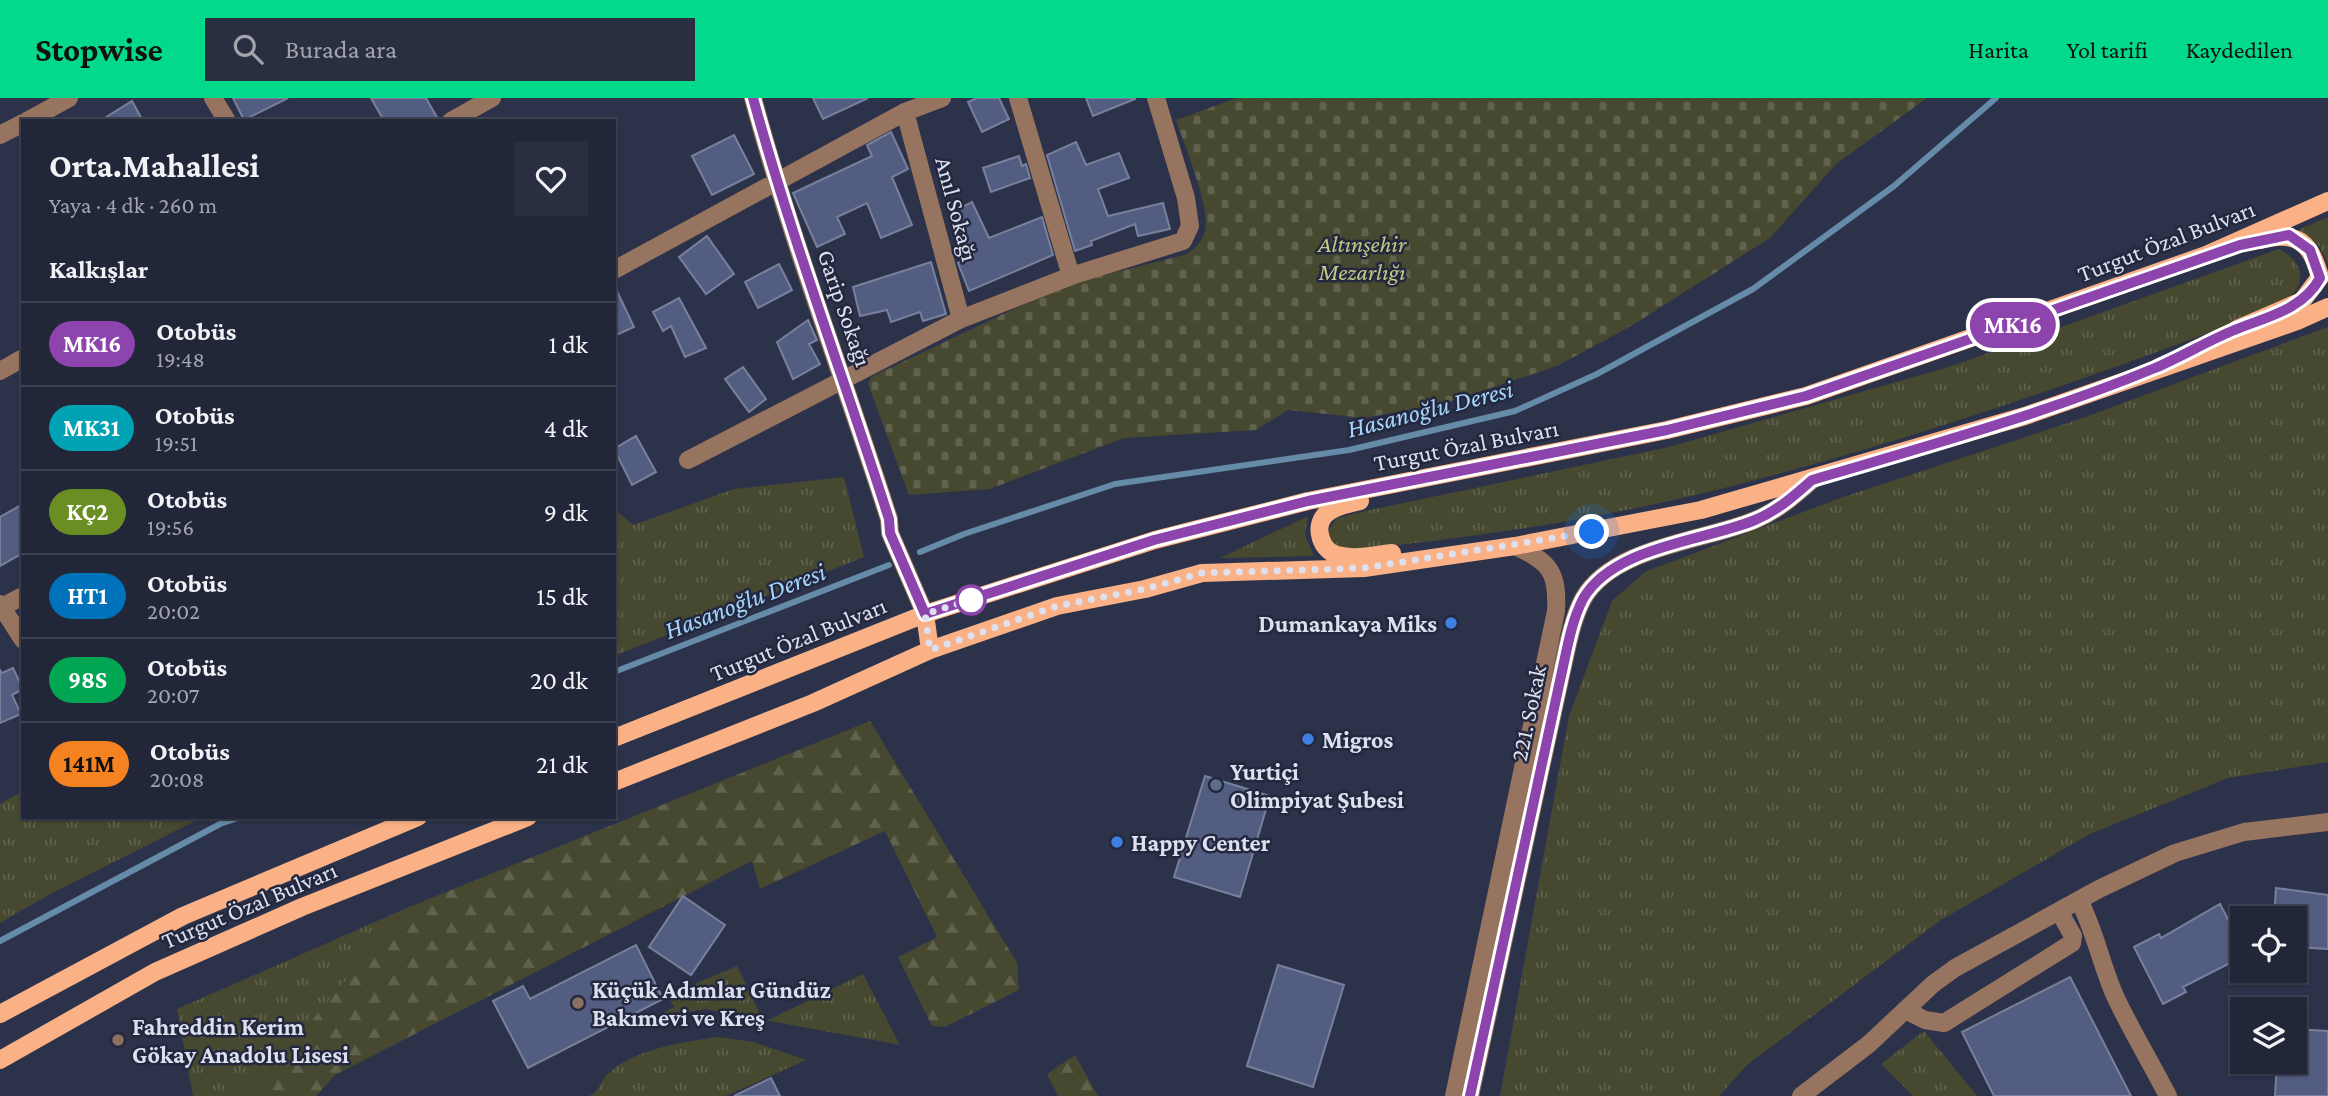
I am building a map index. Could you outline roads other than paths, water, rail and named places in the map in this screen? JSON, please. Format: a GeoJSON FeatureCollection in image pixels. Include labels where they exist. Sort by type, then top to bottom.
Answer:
{"type":"FeatureCollection","features":[{"type":"Feature","properties":{"kind":"main road","name":"Turgut Özal Bulvarı"},"geometry":{"type":"LineString","coordinates":[[616,737],[925,614],[1154,540],[1308,501],[1667,430],[1806,396],[2206,255],[2328,201]]}},
{"type":"Feature","properties":{"kind":"main road"},"geometry":{"type":"LineString","coordinates":[[2156,368],[2302,301],[2320,278],[2310,250],[2289,235],[2267,238],[2206,255]]}},
{"type":"Feature","properties":{"kind":"main road"},"geometry":{"type":"LineString","coordinates":[[616,781],[813,703],[930,650],[1057,606],[1145,589],[1202,573],[1364,568],[1515,546],[1701,510],[1812,480],[2025,416],[2156,368],[2297,321],[2328,307]]}},
{"type":"Feature","properties":{"kind":"main road"},"geometry":{"type":"LineString","coordinates":[[1502,464],[1441,484],[1333,509],[1323,516],[1320,535],[1322,543],[1334,555],[1346,557],[1453,546],[1515,546]]}},
{"type":"Feature","properties":{"kind":"main road"},"geometry":{"type":"LineString","coordinates":[[925,614],[930,650]]}},
{"type":"Feature","properties":{"kind":"main road","name":"Turgut Özal Bulvarı"},"geometry":{"type":"LineString","coordinates":[[0,1014],[183,916],[413,819]]}},
{"type":"Feature","properties":{"kind":"main road","name":"Turgut Özal Bulvarı"},"geometry":{"type":"LineString","coordinates":[[0,1060],[155,972],[302,907],[523,819]]}},
{"type":"Feature","properties":{"kind":"street"},"geometry":{"type":"LineString","coordinates":[[30,119],[69,98]]}},
{"type":"Feature","properties":{"kind":"street"},"geometry":{"type":"LineString","coordinates":[[213,98],[226,119]]}},
{"type":"Feature","properties":{"kind":"street"},"geometry":{"type":"LineString","coordinates":[[455,119],[492,98]]}},
{"type":"Feature","properties":{"kind":"street","name":"Garip Sokağı"},"geometry":{"type":"LineString","coordinates":[[753,98],[775,181],[844,380],[889,519],[890,533],[925,614]]}},
{"type":"Feature","properties":{"kind":"street"},"geometry":{"type":"LineString","coordinates":[[616,269],[905,112],[942,98]]}},
{"type":"Feature","properties":{"kind":"street"},"geometry":{"type":"LineString","coordinates":[[1017,98],[1071,276]]}},
{"type":"Feature","properties":{"kind":"street"},"geometry":{"type":"LineString","coordinates":[[688,460],[961,319],[1071,276],[1183,241],[1190,226],[1186,198],[1156,98]]}},
{"type":"Feature","properties":{"kind":"street","name":"Anıl Sokağı"},"geometry":{"type":"LineString","coordinates":[[905,112],[961,319]]}},
{"type":"Feature","properties":{"kind":"street"},"geometry":{"type":"LineString","coordinates":[[0,135],[21,124]]}},
{"type":"Feature","properties":{"kind":"street"},"geometry":{"type":"LineString","coordinates":[[0,371],[21,359]]}},
{"type":"Feature","properties":{"kind":"street","name":"221. Sokak"},"geometry":{"type":"LineString","coordinates":[[1470,1096],[1561,676],[1574,621],[1584,596],[1615,569],[1675,543],[1755,520],[1789,501],[1812,480]]}},
{"type":"Feature","properties":{"kind":"street","name":"221. Sokak"},"geometry":{"type":"LineString","coordinates":[[1454,1096],[1556,611],[1557,586],[1550,569],[1538,556],[1515,546]]}},
{"type":"Feature","properties":{"kind":"street"},"geometry":{"type":"LineString","coordinates":[[21,597],[1,606],[21,637]]}},
{"type":"Feature","properties":{"kind":"street"},"geometry":{"type":"LineString","coordinates":[[1801,1096],[1869,1044],[1955,968],[2079,900],[2175,853],[2244,832],[2328,822]]}},
{"type":"Feature","properties":{"kind":"street"},"geometry":{"type":"LineString","coordinates":[[2079,900],[2093,927],[2099,956],[2115,996],[2168,1096]]}},
{"type":"Feature","properties":{"kind":"street"},"geometry":{"type":"LineString","coordinates":[[1905,1010],[1925,1020],[1944,1023],[2072,943],[2073,936],[2059,911]]}},
{"type":"Feature","properties":{"kind":"waterway","name":"Hasanoğlu Deresi"},"geometry":{"type":"LineString","coordinates":[[920,552],[964,534],[1115,484],[1349,450],[1515,411],[1597,374],[1753,289],[1894,186],[1996,98]]}},
{"type":"Feature","properties":{"kind":"waterway","name":"Hasanoğlu Deresi"},"geometry":{"type":"LineString","coordinates":[[616,671],[889,565]]}},
{"type":"Feature","properties":{"kind":"waterway","name":"Hasanoğlu Deresi"},"geometry":{"type":"LineString","coordinates":[[0,941],[220,824],[235,819]]}},
{"type":"Feature","properties":{"kind":"place","name":"Dumankaya Miks"},"geometry":{"type":"Point","coordinates":[1451,623]}},
{"type":"Feature","properties":{"kind":"place","name":"Migros"},"geometry":{"type":"Point","coordinates":[1308,739]}},
{"type":"Feature","properties":{"kind":"place","name":"Yurtiçi Olimpiyat Şubesi"},"geometry":{"type":"Point","coordinates":[1216,785]}},
{"type":"Feature","properties":{"kind":"place","name":"Happy Center"},"geometry":{"type":"Point","coordinates":[1117,842]}},
{"type":"Feature","properties":{"kind":"place","name":"Küçük Adımlar Gündüz Bakımevi ve Kreş"},"geometry":{"type":"Point","coordinates":[578,1003]}},
{"type":"Feature","properties":{"kind":"place","name":"Fahreddin Kerim Gökay Anadolu Lisesi"},"geometry":{"type":"Point","coordinates":[118,1040]}},
{"type":"Feature","properties":{"kind":"park label","name":"Altınşehir Mezarlığı"},"geometry":{"type":"Point","coordinates":[1362,257]}}]}
